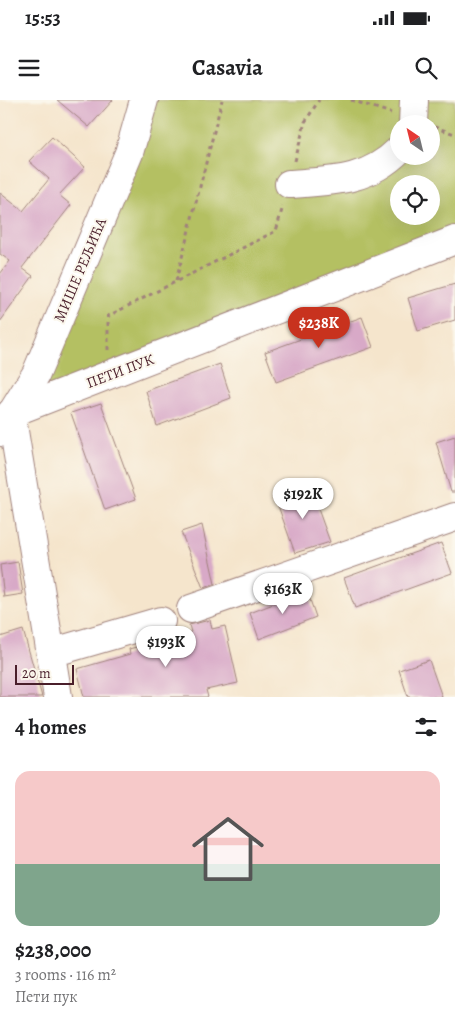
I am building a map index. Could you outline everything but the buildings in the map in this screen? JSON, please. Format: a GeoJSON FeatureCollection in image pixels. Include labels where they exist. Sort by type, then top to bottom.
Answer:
{"type":"FeatureCollection","features":[{"type":"Feature","properties":{"kind":"street","name":"МИШЕ РЕЉИЋА"},"geometry":{"type":"LineString","coordinates":[[5,422],[36,374],[129,153],[144,100]]}},
{"type":"Feature","properties":{"kind":"street"},"geometry":{"type":"LineString","coordinates":[[289,184],[357,177],[390,159]]}},
{"type":"Feature","properties":{"kind":"street","name":"ПЕТИ ПУК"},"geometry":{"type":"LineString","coordinates":[[5,422],[108,376],[455,240]]}},
{"type":"Feature","properties":{"kind":"street"},"geometry":{"type":"LineString","coordinates":[[5,422],[58,697]]}},
{"type":"Feature","properties":{"kind":"street"},"geometry":{"type":"LineString","coordinates":[[191,609],[455,517]]}},
{"type":"Feature","properties":{"kind":"street"},"geometry":{"type":"LineString","coordinates":[[51,653],[161,622]]}},
{"type":"Feature","properties":{"kind":"path"},"geometry":{"type":"LineString","coordinates":[[176,282],[222,100]]}},
{"type":"Feature","properties":{"kind":"path"},"geometry":{"type":"LineString","coordinates":[[108,376],[108,316],[276,230],[305,122],[319,100]]}},
{"type":"Feature","properties":{"kind":"path"},"geometry":{"type":"LineString","coordinates":[[351,100],[407,115]]}},
{"type":"Feature","properties":{"kind":"path"},"geometry":{"type":"LineString","coordinates":[[440,128],[455,134]]}},
{"type":"Feature","properties":{"kind":"green space"},"geometry":{"type":"Polygon","coordinates":[[[143,100],[455,100],[455,240],[11,413],[143,100]]]}}]}
